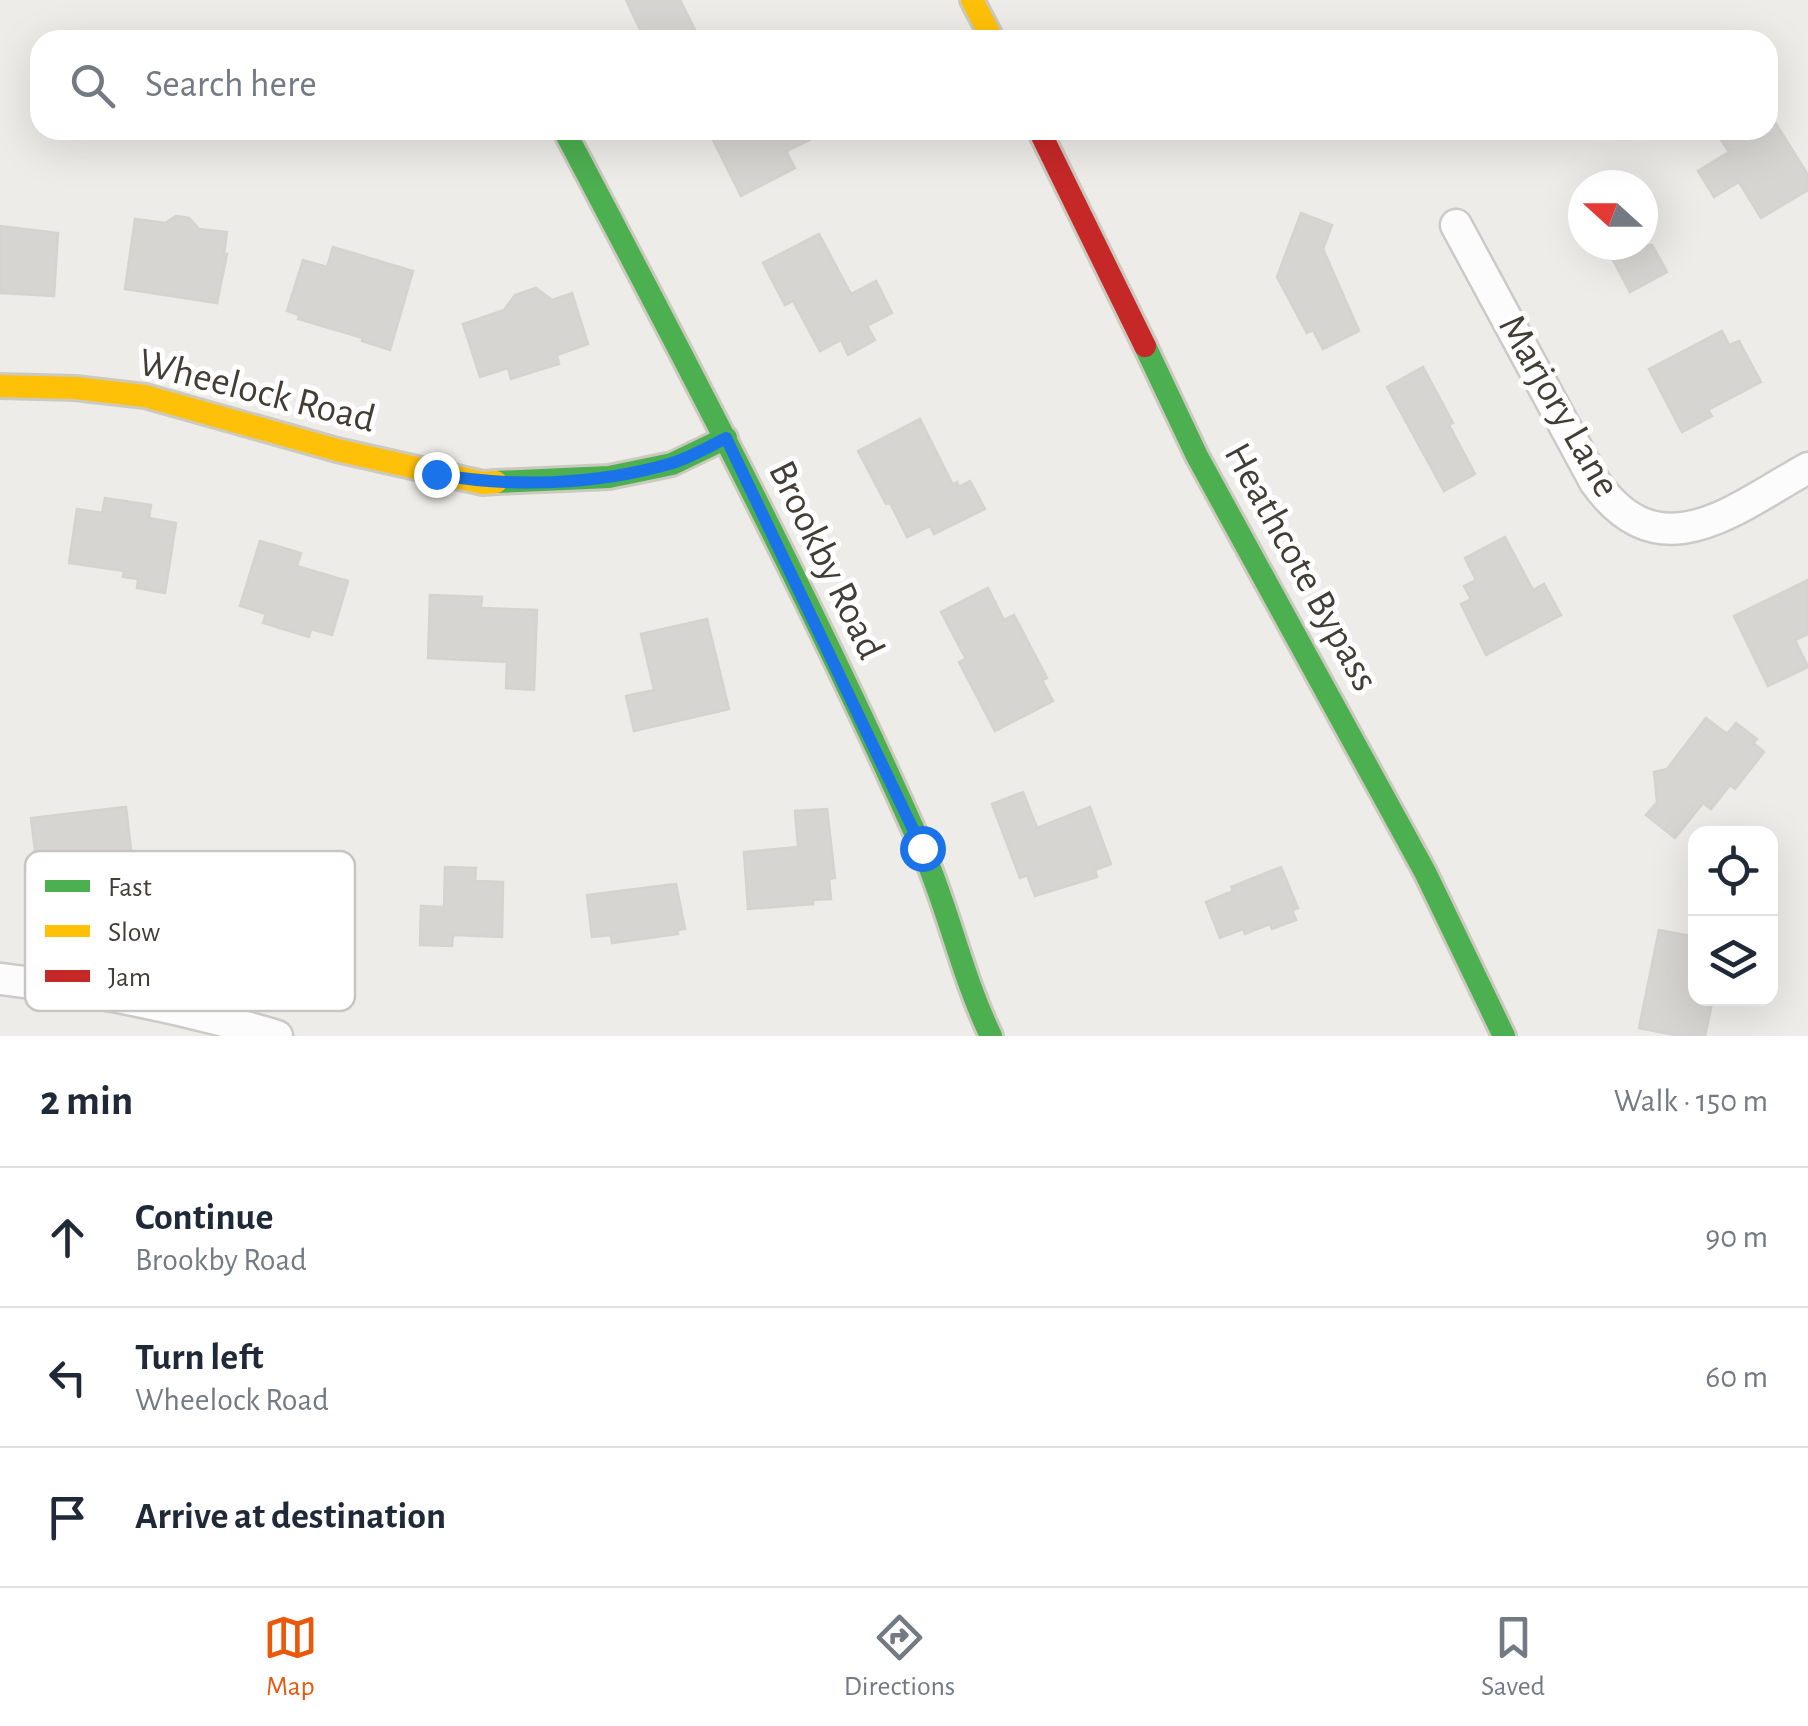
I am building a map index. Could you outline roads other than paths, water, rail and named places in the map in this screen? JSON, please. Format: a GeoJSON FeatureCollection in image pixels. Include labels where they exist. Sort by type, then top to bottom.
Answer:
{"type":"FeatureCollection","features":[{"type":"Feature","properties":{"kind":"street"},"geometry":{"type":"LineString","coordinates":[[972,0],[988,30]]}},
{"type":"Feature","properties":{"kind":"street","name":"Brookby Road"},"geometry":{"type":"LineString","coordinates":[[569,140],[726,438],[922,848],[977,1009],[991,1036]]}},
{"type":"Feature","properties":{"kind":"street","name":"Heathcote Bypass"},"geometry":{"type":"LineString","coordinates":[[1044,140],[1197,456],[1425,872],[1504,1036]]}},
{"type":"Feature","properties":{"kind":"street","name":"Marjory Lane"},"geometry":{"type":"LineString","coordinates":[[1456,225],[1595,482],[1612,506],[1661,531],[1677,531],[1720,517],[1808,468]]}},
{"type":"Feature","properties":{"kind":"street","name":"Wheelock Road"},"geometry":{"type":"LineString","coordinates":[[0,386],[76,388],[146,396],[337,450],[483,483],[608,476],[672,464],[726,438]]}},
{"type":"Feature","properties":{"kind":"street"},"geometry":{"type":"LineString","coordinates":[[0,979],[25,983]]}},
{"type":"Feature","properties":{"kind":"street"},"geometry":{"type":"LineString","coordinates":[[178,1011],[278,1036]]}}]}
